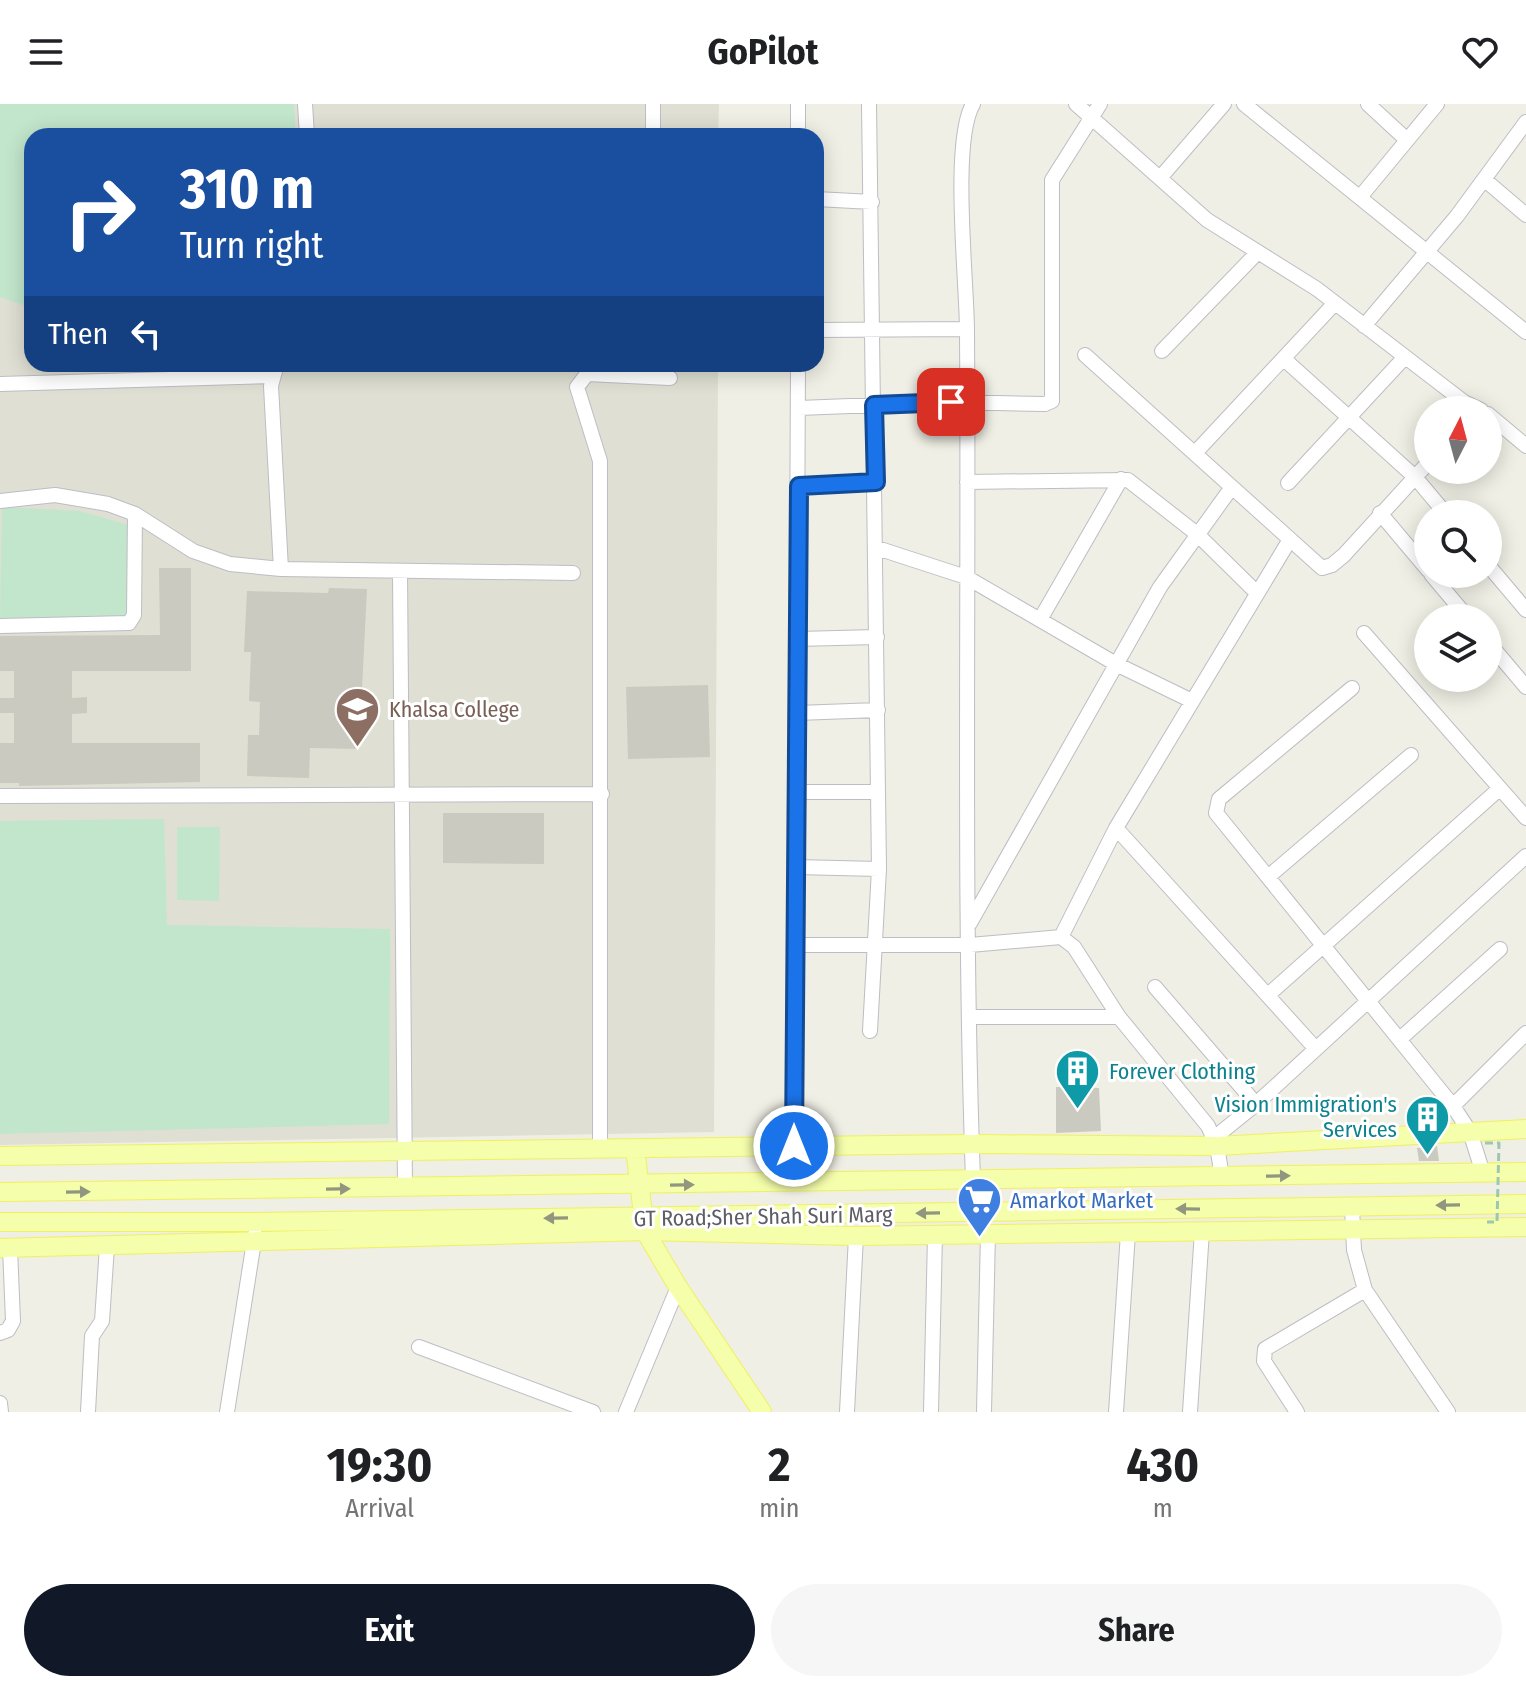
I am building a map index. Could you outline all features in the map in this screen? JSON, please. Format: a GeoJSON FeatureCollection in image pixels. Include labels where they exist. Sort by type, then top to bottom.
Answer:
{"type":"FeatureCollection","features":[{"type":"Feature","properties":{"kind":"main road"},"geometry":{"type":"LineString","coordinates":[[0,1156],[1215,1142],[1526,1129]]}},
{"type":"Feature","properties":{"kind":"main road"},"geometry":{"type":"LineString","coordinates":[[635,1148],[644,1224],[678,1287],[762,1412]]}},
{"type":"Feature","properties":{"kind":"main road","name":"GT Road;Sher Shah Suri Marg"},"geometry":{"type":"LineString","coordinates":[[0,1192],[1526,1172]]}},
{"type":"Feature","properties":{"kind":"main road","name":"GT Road;Sher Shah Suri Marg"},"geometry":{"type":"LineString","coordinates":[[0,1222],[644,1224],[1526,1204]]}},
{"type":"Feature","properties":{"kind":"main road"},"geometry":{"type":"LineString","coordinates":[[5,1248],[254,1243],[644,1224],[856,1236],[1526,1227]]}},
{"type":"Feature","properties":{"kind":"street"},"geometry":{"type":"LineString","coordinates":[[305,104],[306,128]]}},
{"type":"Feature","properties":{"kind":"street"},"geometry":{"type":"LineString","coordinates":[[653,104],[653,128]]}},
{"type":"Feature","properties":{"kind":"street"},"geometry":{"type":"LineString","coordinates":[[798,104],[798,128]]}},
{"type":"Feature","properties":{"kind":"street"},"geometry":{"type":"LineString","coordinates":[[869,104],[879,869],[870,1031]]}},
{"type":"Feature","properties":{"kind":"street"},"geometry":{"type":"LineString","coordinates":[[973,104],[962,145],[967,329],[969,1017],[973,1180]]}},
{"type":"Feature","properties":{"kind":"street"},"geometry":{"type":"LineString","coordinates":[[1076,104],[1095,110],[1160,178],[1207,220],[1335,303],[1456,396]]}},
{"type":"Feature","properties":{"kind":"street"},"geometry":{"type":"LineString","coordinates":[[1160,178],[1224,104]]}},
{"type":"Feature","properties":{"kind":"street"},"geometry":{"type":"LineString","coordinates":[[1244,104],[1526,332]]}},
{"type":"Feature","properties":{"kind":"street"},"geometry":{"type":"LineString","coordinates":[[1368,104],[1407,140]]}},
{"type":"Feature","properties":{"kind":"street"},"geometry":{"type":"LineString","coordinates":[[1361,196],[1437,104]]}},
{"type":"Feature","properties":{"kind":"street"},"geometry":{"type":"LineString","coordinates":[[799,408],[967,402],[1045,404],[1054,398],[1052,180],[1095,110]]}},
{"type":"Feature","properties":{"kind":"street"},"geometry":{"type":"LineString","coordinates":[[1364,326],[1485,180],[1526,122]]}},
{"type":"Feature","properties":{"kind":"street"},"geometry":{"type":"LineString","coordinates":[[1485,180],[1526,215]]}},
{"type":"Feature","properties":{"kind":"street"},"geometry":{"type":"LineString","coordinates":[[824,199],[872,202]]}},
{"type":"Feature","properties":{"kind":"street"},"geometry":{"type":"LineString","coordinates":[[1162,351],[1258,252]]}},
{"type":"Feature","properties":{"kind":"street"},"geometry":{"type":"LineString","coordinates":[[1195,453],[1335,303]]}},
{"type":"Feature","properties":{"kind":"street"},"geometry":{"type":"LineString","coordinates":[[824,330],[967,329]]}},
{"type":"Feature","properties":{"kind":"street"},"geometry":{"type":"LineString","coordinates":[[1085,355],[1315,566],[1327,568],[1344,555],[1414,478]]}},
{"type":"Feature","properties":{"kind":"street"},"geometry":{"type":"LineString","coordinates":[[1288,483],[1351,419],[1405,357]]}},
{"type":"Feature","properties":{"kind":"street"},"geometry":{"type":"LineString","coordinates":[[1284,359],[1414,476]]}},
{"type":"Feature","properties":{"kind":"street"},"geometry":{"type":"LineString","coordinates":[[0,384],[236,372]]}},
{"type":"Feature","properties":{"kind":"street"},"geometry":{"type":"LineString","coordinates":[[275,372],[281,569]]}},
{"type":"Feature","properties":{"kind":"street"},"geometry":{"type":"LineString","coordinates":[[794,1182],[799,792],[798,372]]}},
{"type":"Feature","properties":{"kind":"street"},"geometry":{"type":"LineString","coordinates":[[600,1147],[600,461],[577,387],[587,374],[670,378]]}},
{"type":"Feature","properties":{"kind":"street"},"geometry":{"type":"LineString","coordinates":[[1502,426],[1526,446]]}},
{"type":"Feature","properties":{"kind":"street"},"geometry":{"type":"LineString","coordinates":[[967,482],[1121,479],[1138,485],[1197,534],[1257,593]]}},
{"type":"Feature","properties":{"kind":"street"},"geometry":{"type":"LineString","coordinates":[[1041,618],[1121,479]]}},
{"type":"Feature","properties":{"kind":"street"},"geometry":{"type":"LineString","coordinates":[[799,486],[876,482]]}},
{"type":"Feature","properties":{"kind":"street"},"geometry":{"type":"LineString","coordinates":[[1421,484],[1434,500]]}},
{"type":"Feature","properties":{"kind":"street"},"geometry":{"type":"LineString","coordinates":[[970,923],[1160,587],[1232,487]]}},
{"type":"Feature","properties":{"kind":"street"},"geometry":{"type":"LineString","coordinates":[[0,501],[55,495],[108,504],[135,514],[193,551],[230,564],[281,569],[573,573]]}},
{"type":"Feature","properties":{"kind":"street"},"geometry":{"type":"LineString","coordinates":[[1380,513],[1414,553]]}},
{"type":"Feature","properties":{"kind":"street"},"geometry":{"type":"LineString","coordinates":[[0,626],[129,623],[134,615],[135,514]]}},
{"type":"Feature","properties":{"kind":"street"},"geometry":{"type":"LineString","coordinates":[[1061,937],[1116,828],[1190,700],[1289,541]]}},
{"type":"Feature","properties":{"kind":"street"},"geometry":{"type":"LineString","coordinates":[[877,548],[966,577],[1116,664],[1190,700]]}},
{"type":"Feature","properties":{"kind":"street"},"geometry":{"type":"LineString","coordinates":[[400,572],[399,793],[405,1188]]}},
{"type":"Feature","properties":{"kind":"street"},"geometry":{"type":"LineString","coordinates":[[1502,582],[1526,610]]}},
{"type":"Feature","properties":{"kind":"street"},"geometry":{"type":"LineString","coordinates":[[1443,588],[1456,604]]}},
{"type":"Feature","properties":{"kind":"street"},"geometry":{"type":"LineString","coordinates":[[1364,633],[1498,790],[1526,818]]}},
{"type":"Feature","properties":{"kind":"street"},"geometry":{"type":"LineString","coordinates":[[797,639],[877,637]]}},
{"type":"Feature","properties":{"kind":"street"},"geometry":{"type":"LineString","coordinates":[[1502,659],[1526,687]]}},
{"type":"Feature","properties":{"kind":"street"},"geometry":{"type":"LineString","coordinates":[[1352,688],[1217,803],[1216,813],[1453,1106],[1470,1132],[1483,1173]]}},
{"type":"Feature","properties":{"kind":"street"},"geometry":{"type":"LineString","coordinates":[[797,713],[878,710]]}},
{"type":"Feature","properties":{"kind":"street"},"geometry":{"type":"LineString","coordinates":[[1268,877],[1411,755]]}},
{"type":"Feature","properties":{"kind":"street"},"geometry":{"type":"LineString","coordinates":[[1268,995],[1498,790]]}},
{"type":"Feature","properties":{"kind":"street"},"geometry":{"type":"LineString","coordinates":[[799,792],[878,792]]}},
{"type":"Feature","properties":{"kind":"street"},"geometry":{"type":"LineString","coordinates":[[0,796],[602,794]]}},
{"type":"Feature","properties":{"kind":"street"},"geometry":{"type":"LineString","coordinates":[[1116,828],[1316,1049]]}},
{"type":"Feature","properties":{"kind":"street"},"geometry":{"type":"LineString","coordinates":[[1215,1142],[1526,856]]}},
{"type":"Feature","properties":{"kind":"street"},"geometry":{"type":"LineString","coordinates":[[796,867],[879,869]]}},
{"type":"Feature","properties":{"kind":"street"},"geometry":{"type":"LineString","coordinates":[[795,945],[970,945],[1061,937],[1074,947],[1119,1017],[1215,1142],[1222,1177]]}},
{"type":"Feature","properties":{"kind":"street"},"geometry":{"type":"LineString","coordinates":[[1400,1039],[1500,949]]}},
{"type":"Feature","properties":{"kind":"street"},"geometry":{"type":"LineString","coordinates":[[1155,987],[1256,1104]]}},
{"type":"Feature","properties":{"kind":"street"},"geometry":{"type":"LineString","coordinates":[[969,1017],[1119,1017]]}},
{"type":"Feature","properties":{"kind":"street"},"geometry":{"type":"LineString","coordinates":[[1453,1106],[1526,1033]]}},
{"type":"Feature","properties":{"kind":"street"},"geometry":{"type":"LineString","coordinates":[[1352,1207],[1352,1231],[1365,1290],[1448,1412]]}},
{"type":"Feature","properties":{"kind":"street"},"geometry":{"type":"LineString","coordinates":[[227,1412],[257,1222]]}},
{"type":"Feature","properties":{"kind":"street"},"geometry":{"type":"LineString","coordinates":[[1190,1412],[1202,1231]]}},
{"type":"Feature","properties":{"kind":"street"},"geometry":{"type":"LineString","coordinates":[[984,1412],[988,1233]]}},
{"type":"Feature","properties":{"kind":"street"},"geometry":{"type":"LineString","coordinates":[[1116,1412],[1128,1233]]}},
{"type":"Feature","properties":{"kind":"street"},"geometry":{"type":"LineString","coordinates":[[931,1412],[935,1235]]}},
{"type":"Feature","properties":{"kind":"street"},"geometry":{"type":"LineString","coordinates":[[847,1412],[856,1236]]}},
{"type":"Feature","properties":{"kind":"street"},"geometry":{"type":"LineString","coordinates":[[88,1412],[92,1336],[102,1321],[107,1246]]}},
{"type":"Feature","properties":{"kind":"street"},"geometry":{"type":"LineString","coordinates":[[0,1333],[8,1330],[13,1321],[5,1248]]}},
{"type":"Feature","properties":{"kind":"street"},"geometry":{"type":"LineString","coordinates":[[626,1412],[678,1287]]}},
{"type":"Feature","properties":{"kind":"street"},"geometry":{"type":"LineString","coordinates":[[1297,1412],[1264,1361],[1265,1349],[1365,1290]]}},
{"type":"Feature","properties":{"kind":"street"},"geometry":{"type":"LineString","coordinates":[[419,1347],[593,1412]]}},
{"type":"Feature","properties":{"kind":"street"},"geometry":{"type":"LineString","coordinates":[[0,1403],[1,1412]]}},
{"type":"Feature","properties":{"kind":"path"},"geometry":{"type":"LineString","coordinates":[[1485,1143],[1499,1143],[1497,1222],[1487,1222]]}},
{"type":"Feature","properties":{"kind":"shaded area","name":"Khalsa College"},"geometry":{"type":"Polygon","coordinates":[[[0,104],[719,104],[718,128],[24,128],[24,372],[718,372],[714,1132],[0,1145],[0,104]]]}},
{"type":"Feature","properties":{"kind":"green space"},"geometry":{"type":"Polygon","coordinates":[[[0,104],[294,104],[296,128],[24,128],[24,305],[0,297],[0,104]]]}},
{"type":"Feature","properties":{"kind":"green space"},"geometry":{"type":"Polygon","coordinates":[[[2,507],[80,511],[132,526],[131,620],[0,621],[2,507]]]}},
{"type":"Feature","properties":{"kind":"green space"},"geometry":{"type":"Polygon","coordinates":[[[164,819],[167,925],[390,929],[389,1124],[0,1134],[0,821],[164,819]]]}},
{"type":"Feature","properties":{"kind":"green space"},"geometry":{"type":"Polygon","coordinates":[[[177,827],[220,827],[219,901],[177,900],[177,827]]]}},
{"type":"Feature","properties":{"kind":"building"},"geometry":{"type":"Polygon","coordinates":[[[159,568],[191,568],[191,671],[72,671],[72,698],[87,697],[87,713],[72,714],[72,743],[200,743],[200,782],[19,786],[19,783],[0,783],[0,743],[14,743],[14,713],[0,713],[0,698],[14,698],[14,671],[0,671],[0,636],[160,635],[159,568]]]}},
{"type":"Feature","properties":{"kind":"building"},"geometry":{"type":"Polygon","coordinates":[[[329,588],[367,589],[359,749],[310,748],[309,778],[247,776],[248,735],[259,735],[260,702],[249,701],[251,652],[244,652],[247,591],[328,593],[329,588]]]}},
{"type":"Feature","properties":{"kind":"building"},"geometry":{"type":"Polygon","coordinates":[[[708,685],[710,757],[628,759],[626,687],[708,685]]]}},
{"type":"Feature","properties":{"kind":"building"},"geometry":{"type":"Polygon","coordinates":[[[443,813],[544,813],[544,864],[443,863],[443,813]]]}},
{"type":"Feature","properties":{"kind":"building","name":"Forever Clothing"},"geometry":{"type":"Polygon","coordinates":[[[1056,1087],[1099,1088],[1101,1131],[1056,1133],[1056,1087]]]}},
{"type":"Feature","properties":{"kind":"building","name":"Vision Immigration's Services"},"geometry":{"type":"Polygon","coordinates":[[[1437,1146],[1439,1161],[1419,1161],[1417,1148],[1437,1146]]]}},
{"type":"Feature","properties":{"kind":"place","name":"Khalsa College"},"geometry":{"type":"Point","coordinates":[358,748]}},
{"type":"Feature","properties":{"kind":"place","name":"Forever Clothing"},"geometry":{"type":"Point","coordinates":[1078,1110]}},
{"type":"Feature","properties":{"kind":"place","name":"Vision Immigration's Services"},"geometry":{"type":"Point","coordinates":[1428,1156]}},
{"type":"Feature","properties":{"kind":"place","name":"Amarkot Market"},"geometry":{"type":"Point","coordinates":[979,1239]}},
{"type":"Feature","properties":{"kind":"route"},"geometry":{"type":"LineString","coordinates":[[794,1146],[799,486],[876,482],[874,405],[951,402]]}}]}
